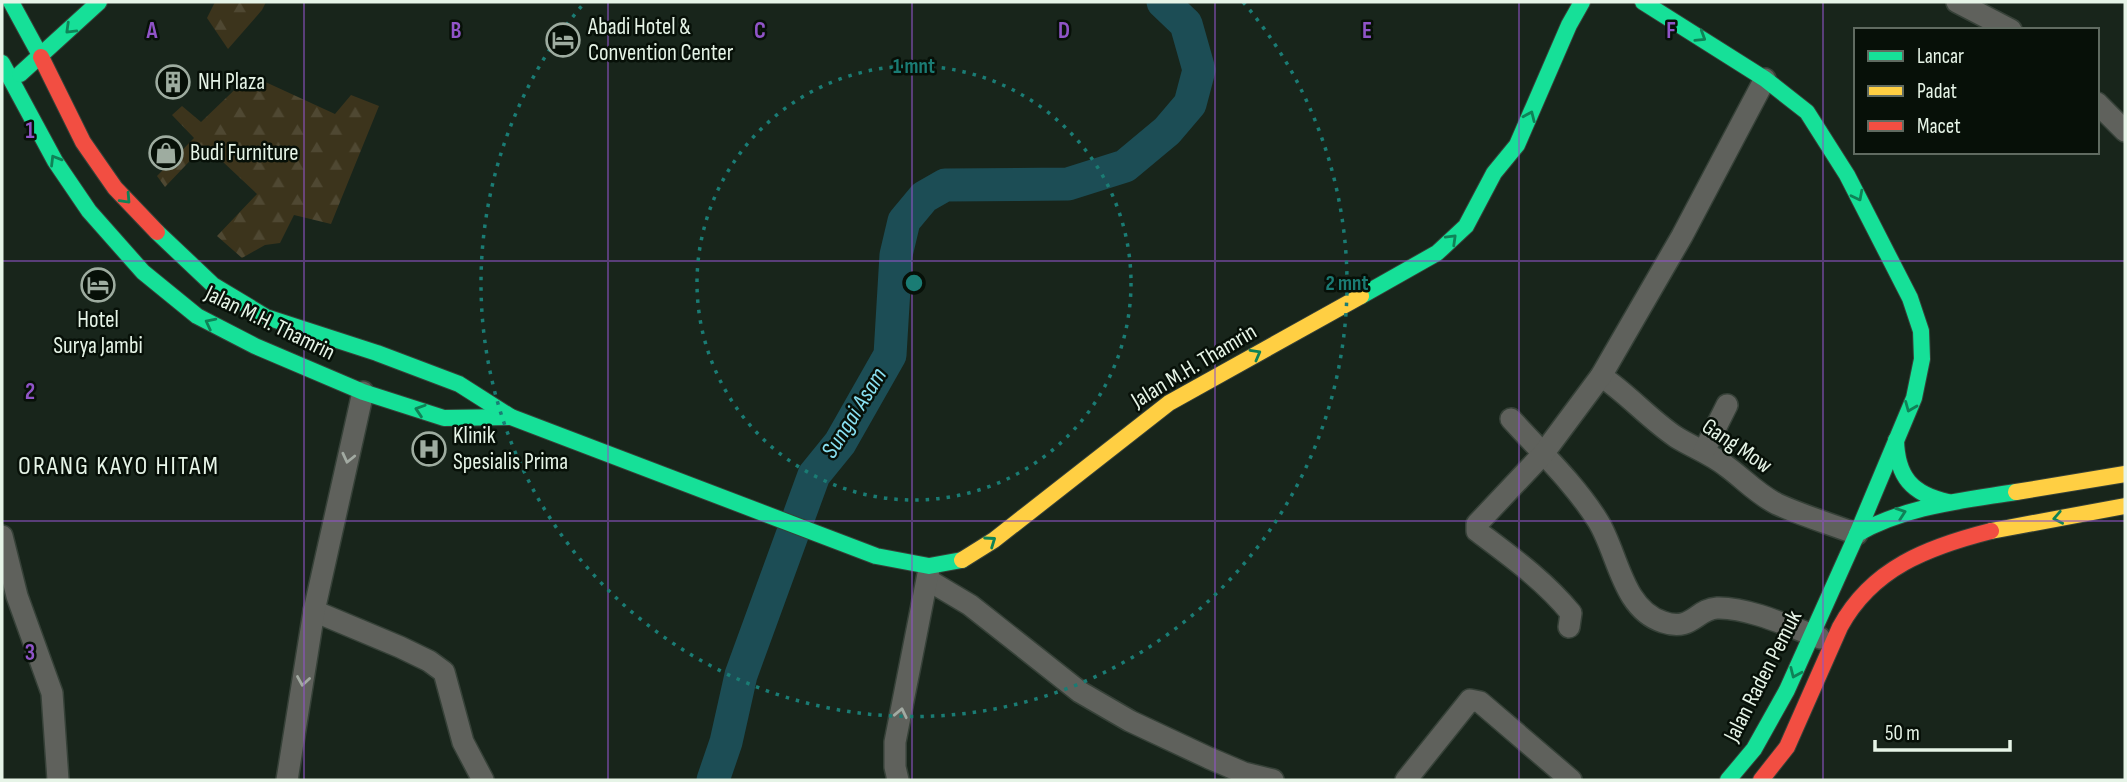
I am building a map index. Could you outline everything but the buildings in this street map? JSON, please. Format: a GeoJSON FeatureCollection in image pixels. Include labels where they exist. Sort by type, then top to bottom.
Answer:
{"type":"FeatureCollection","features":[{"type":"Feature","properties":{"kind":"main road"},"geometry":{"type":"LineString","coordinates":[[11,2],[17,47]]}},
{"type":"Feature","properties":{"kind":"main road"},"geometry":{"type":"LineString","coordinates":[[12,81],[99,2]]}},
{"type":"Feature","properties":{"kind":"main road","name":"Jalan M.H. Thamrin"},"geometry":{"type":"LineString","coordinates":[[511,417],[444,418],[363,392],[255,346],[197,316],[143,272],[89,211],[62,171],[12,81],[17,47],[41,57],[83,142],[116,188],[171,246],[213,285],[266,317],[377,353],[458,384],[511,417],[817,536],[929,573],[965,559],[994,540],[1168,403],[1437,253],[1466,226],[1494,173],[1517,145],[1569,25],[1582,2]]}},
{"type":"Feature","properties":{"kind":"main road","name":"Jalan Raden Pemuk"},"geometry":{"type":"LineString","coordinates":[[1643,2],[1765,79],[1807,112],[1847,175],[1910,298],[1921,331],[1922,359],[1914,398],[1857,534],[1787,690],[1754,749],[1728,780]]}},
{"type":"Feature","properties":{"kind":"main road","name":"Jalan M.H. Thamrin"},"geometry":{"type":"LineString","coordinates":[[1494,173],[1497,149]]}},
{"type":"Feature","properties":{"kind":"main road"},"geometry":{"type":"LineString","coordinates":[[1896,440],[1896,460],[1904,479],[1919,493],[1948,502]]}},
{"type":"Feature","properties":{"kind":"main road"},"geometry":{"type":"LineString","coordinates":[[1857,534],[1896,514],[1948,502],[2125,474]]}},
{"type":"Feature","properties":{"kind":"main road"},"geometry":{"type":"LineString","coordinates":[[1761,780],[1786,749],[1849,611],[1891,568],[1926,551],[1970,536],[2125,506]]}},
{"type":"Feature","properties":{"kind":"street"},"geometry":{"type":"LineString","coordinates":[[1957,2],[2007,28]]}},
{"type":"Feature","properties":{"kind":"street"},"geometry":{"type":"LineString","coordinates":[[1569,627],[1571,613],[1555,594],[1476,528],[1481,518],[1543,454],[1601,376],[1682,236],[1765,79]]}},
{"type":"Feature","properties":{"kind":"street"},"geometry":{"type":"LineString","coordinates":[[2099,105],[2123,124]]}},
{"type":"Feature","properties":{"kind":"street","name":"Gang Mow"},"geometry":{"type":"LineString","coordinates":[[1601,376],[1660,425],[1728,467],[1751,488],[1778,504],[1857,534]]}},
{"type":"Feature","properties":{"kind":"street"},"geometry":{"type":"LineString","coordinates":[[287,780],[314,611],[363,392]]}},
{"type":"Feature","properties":{"kind":"street"},"geometry":{"type":"LineString","coordinates":[[1704,451],[1727,405]]}},
{"type":"Feature","properties":{"kind":"street"},"geometry":{"type":"LineString","coordinates":[[1511,419],[1575,490],[1598,521],[1622,576],[1644,612],[1661,622],[1673,625],[1689,623],[1716,608],[1735,609],[1833,644]]}},
{"type":"Feature","properties":{"kind":"street"},"geometry":{"type":"LineString","coordinates":[[2,536],[10,597],[52,693],[58,780]]}},
{"type":"Feature","properties":{"kind":"street"},"geometry":{"type":"LineString","coordinates":[[898,780],[895,743],[929,573],[1080,692],[1130,721],[1221,763],[1273,780]]}},
{"type":"Feature","properties":{"kind":"street"},"geometry":{"type":"LineString","coordinates":[[314,611],[400,647],[429,661],[444,672],[463,742],[484,780]]}},
{"type":"Feature","properties":{"kind":"street"},"geometry":{"type":"LineString","coordinates":[[1406,780],[1470,699],[1480,702],[1571,780]]}},
{"type":"Feature","properties":{"kind":"green space"},"geometry":{"type":"Polygon","coordinates":[[[215,2],[266,2],[228,49],[207,18],[215,2]]]}},
{"type":"Feature","properties":{"kind":"green space"},"geometry":{"type":"Polygon","coordinates":[[[250,75],[335,114],[351,95],[379,106],[331,224],[294,215],[280,243],[265,245],[242,258],[217,236],[257,194],[205,145],[165,187],[157,176],[194,138],[172,115],[182,106],[201,122],[250,75]]]}},
{"type":"Feature","properties":{"kind":"waterway","name":"Sungai Asam"},"geometry":{"type":"LineString","coordinates":[[713,780],[726,742],[741,675],[814,475],[840,443],[890,355],[896,255],[904,221],[924,197],[945,185],[1068,184],[1125,166],[1167,131],[1190,104],[1199,70],[1186,24],[1163,2]]}},
{"type":"Feature","properties":{"kind":"traffic: fast"},"geometry":{"type":"LineString","coordinates":[[11,2],[41,57]]}},
{"type":"Feature","properties":{"kind":"traffic: fast"},"geometry":{"type":"LineString","coordinates":[[20,74],[99,2]]}},
{"type":"Feature","properties":{"kind":"traffic: fast"},"geometry":{"type":"LineString","coordinates":[[1361,296],[1437,253],[1466,226],[1494,173],[1517,145],[1569,25],[1582,2]]}},
{"type":"Feature","properties":{"kind":"traffic: fast"},"geometry":{"type":"LineString","coordinates":[[1643,2],[1765,79],[1807,112],[1847,175],[1910,298],[1921,331],[1922,359],[1914,398],[1857,534]]}},
{"type":"Feature","properties":{"kind":"traffic: fast"},"geometry":{"type":"LineString","coordinates":[[2,63],[55,161],[89,211],[143,272],[197,316],[255,346],[363,392],[444,418],[511,417]]}},
{"type":"Feature","properties":{"kind":"traffic: fast"},"geometry":{"type":"LineString","coordinates":[[157,232],[213,285],[266,317],[377,353],[459,384],[511,417],[876,556],[929,566],[962,560]]}},
{"type":"Feature","properties":{"kind":"traffic: fast"},"geometry":{"type":"LineString","coordinates":[[1896,440],[1899,464],[1909,482],[1925,494],[1948,502]]}},
{"type":"Feature","properties":{"kind":"traffic: fast"},"geometry":{"type":"LineString","coordinates":[[1728,780],[1754,749],[1787,690],[1857,534],[1914,511],[2016,492]]}},
{"type":"Feature","properties":{"kind":"traffic: slow"},"geometry":{"type":"LineString","coordinates":[[962,560],[994,540],[1169,403],[1361,296]]}},
{"type":"Feature","properties":{"kind":"traffic: slow"},"geometry":{"type":"LineString","coordinates":[[2016,492],[2125,474]]}},
{"type":"Feature","properties":{"kind":"traffic: slow"},"geometry":{"type":"LineString","coordinates":[[1991,531],[2125,506]]}},
{"type":"Feature","properties":{"kind":"traffic: jam"},"geometry":{"type":"LineString","coordinates":[[41,57],[83,142],[115,188],[157,232]]}},
{"type":"Feature","properties":{"kind":"traffic: jam"},"geometry":{"type":"LineString","coordinates":[[1761,780],[1787,747],[1840,627],[1868,589],[1885,575],[1924,553],[1991,531]]}},
{"type":"Feature","properties":{"kind":"place","name":"Abadi Hotel & Convention Center"},"geometry":{"type":"Point","coordinates":[563,40]}},
{"type":"Feature","properties":{"kind":"place","name":"NH Plaza"},"geometry":{"type":"Point","coordinates":[173,82]}},
{"type":"Feature","properties":{"kind":"place","name":"Budi Furniture"},"geometry":{"type":"Point","coordinates":[166,153]}},
{"type":"Feature","properties":{"kind":"place","name":"Hotel Surya Jambi"},"geometry":{"type":"Point","coordinates":[98,285]}},
{"type":"Feature","properties":{"kind":"place","name":"Klinik Spesialis Prima"},"geometry":{"type":"Point","coordinates":[429,449]}},
{"type":"Feature","properties":{"kind":"district","name":"ORANG KAYO HITAM"},"geometry":{"type":"Point","coordinates":[119,466]}}]}
